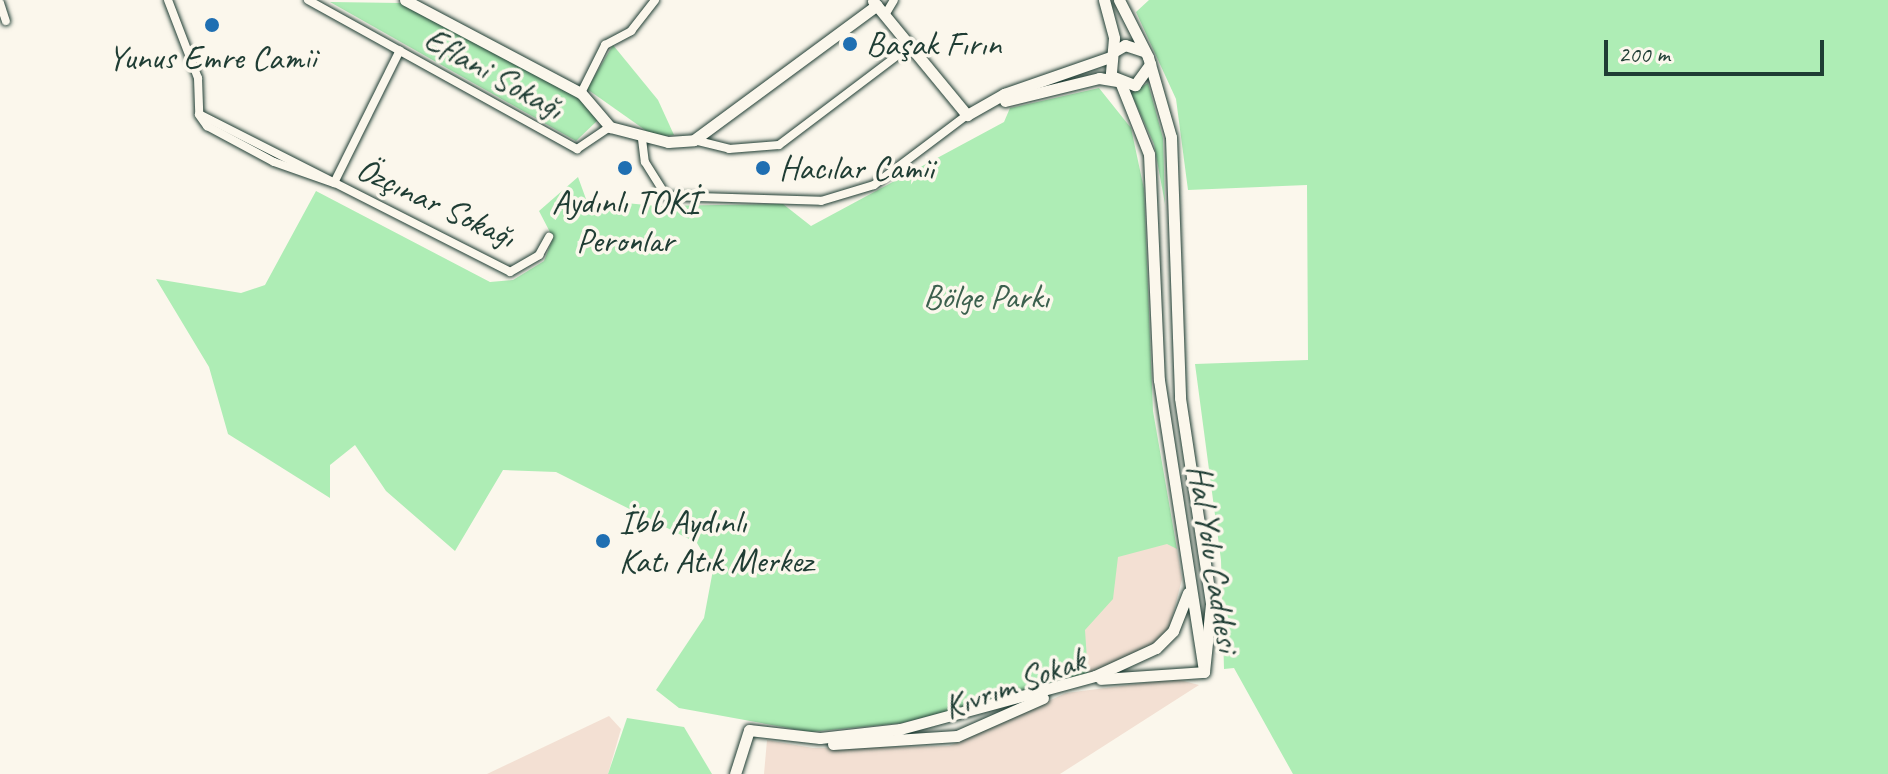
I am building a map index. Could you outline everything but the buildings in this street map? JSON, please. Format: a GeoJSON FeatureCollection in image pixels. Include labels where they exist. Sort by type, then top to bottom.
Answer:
{"type":"FeatureCollection","features":[{"type":"Feature","properties":{"kind":"street","name":"Özçınar Sokağı"},"geometry":{"type":"LineString","coordinates":[[168,0],[198,78],[199,114],[207,126],[274,162],[334,183],[510,272],[539,255],[549,237]]}},
{"type":"Feature","properties":{"kind":"street","name":"Eflani Sokağı"},"geometry":{"type":"LineString","coordinates":[[308,0],[577,149],[610,127]]}},
{"type":"Feature","properties":{"kind":"street"},"geometry":{"type":"LineString","coordinates":[[405,0],[581,93],[610,127],[642,139],[694,140],[729,149],[779,145],[910,46]]}},
{"type":"Feature","properties":{"kind":"street"},"geometry":{"type":"LineString","coordinates":[[581,93],[605,45],[631,31],[655,0]]}},
{"type":"Feature","properties":{"kind":"street"},"geometry":{"type":"LineString","coordinates":[[694,140],[877,5],[894,0]]}},
{"type":"Feature","properties":{"kind":"street"},"geometry":{"type":"LineString","coordinates":[[1104,0],[1118,83]]}},
{"type":"Feature","properties":{"kind":"street"},"geometry":{"type":"LineString","coordinates":[[967,115],[1099,78],[1118,83],[1141,82],[1150,64],[1119,0]]}},
{"type":"Feature","properties":{"kind":"street"},"geometry":{"type":"LineString","coordinates":[[0,3],[6,21]]}},
{"type":"Feature","properties":{"kind":"street"},"geometry":{"type":"LineString","coordinates":[[877,5],[967,115]]}},
{"type":"Feature","properties":{"kind":"street"},"geometry":{"type":"LineString","coordinates":[[642,139],[645,162],[666,196],[821,201],[874,185],[967,115],[1004,94],[1132,44],[1144,51]]}},
{"type":"Feature","properties":{"kind":"street"},"geometry":{"type":"LineString","coordinates":[[334,183],[400,50]]}},
{"type":"Feature","properties":{"kind":"street","name":"Hal Yolu Caddesi"},"geometry":{"type":"LineString","coordinates":[[1150,64],[1171,137],[1180,398],[1211,604],[1204,672]]}},
{"type":"Feature","properties":{"kind":"street","name":"Hal Yolu Caddesi"},"geometry":{"type":"LineString","coordinates":[[1118,83],[1149,154],[1159,380],[1204,672]]}},
{"type":"Feature","properties":{"kind":"street"},"geometry":{"type":"LineString","coordinates":[[735,774],[749,730],[820,738],[900,729],[1095,676],[1167,639],[1190,582]]}},
{"type":"Feature","properties":{"kind":"street","name":"Kıvrım Sokak"},"geometry":{"type":"LineString","coordinates":[[749,730],[833,744],[925,742],[957,736],[1084,682],[1204,672]]}},
{"type":"Feature","properties":{"kind":"shaded area"},"geometry":{"type":"Polygon","coordinates":[[[1161,535],[1177,549],[1182,579],[1170,626],[1158,642],[1088,675],[1082,630],[1117,556],[1161,535]]]}},
{"type":"Feature","properties":{"kind":"shaded area"},"geometry":{"type":"Polygon","coordinates":[[[1176,679],[1199,685],[1060,774],[764,774],[767,740],[813,748],[949,746],[1066,693],[1176,679]]]}},
{"type":"Feature","properties":{"kind":"shaded area"},"geometry":{"type":"Polygon","coordinates":[[[609,716],[621,729],[608,774],[487,774],[609,716]]]}},
{"type":"Feature","properties":{"kind":"green space"},"geometry":{"type":"Polygon","coordinates":[[[1149,0],[1888,0],[1888,774],[1293,774],[1234,668],[1224,669],[1221,560],[1195,364],[1308,360],[1307,185],[1188,190],[1176,99],[1136,12],[1149,0]]]}},
{"type":"Feature","properties":{"kind":"green space"},"geometry":{"type":"Polygon","coordinates":[[[330,2],[401,3],[582,99],[598,120],[576,141],[330,2]]]}},
{"type":"Feature","properties":{"kind":"green space"},"geometry":{"type":"Polygon","coordinates":[[[613,45],[658,100],[674,135],[655,137],[587,89],[613,45]]]}},
{"type":"Feature","properties":{"kind":"green space"},"geometry":{"type":"Polygon","coordinates":[[[1148,83],[1163,138],[1165,204],[1154,144],[1131,93],[1148,83]]]}},
{"type":"Feature","properties":{"kind":"green space","name":"Bölge Parkı"},"geometry":{"type":"Polygon","coordinates":[[[1099,88],[1131,128],[1144,189],[1153,411],[1177,549],[1167,544],[1118,557],[1113,599],[1085,630],[1088,675],[902,723],[810,732],[679,708],[656,690],[704,618],[713,570],[697,543],[556,472],[503,470],[455,551],[386,491],[355,445],[330,465],[330,498],[228,434],[209,367],[156,279],[241,293],[265,285],[316,191],[490,282],[513,280],[544,261],[553,238],[539,211],[578,177],[586,199],[656,206],[783,204],[811,226],[1004,122],[1010,108],[1099,88]]]}},
{"type":"Feature","properties":{"kind":"green space"},"geometry":{"type":"Polygon","coordinates":[[[627,718],[684,727],[712,774],[608,774],[627,718]]]}},
{"type":"Feature","properties":{"kind":"place","name":"Yunus Emre Camii"},"geometry":{"type":"Point","coordinates":[212,25]}},
{"type":"Feature","properties":{"kind":"place","name":"Başak Fırın"},"geometry":{"type":"Point","coordinates":[850,44]}},
{"type":"Feature","properties":{"kind":"place","name":"Aydınlı TOKİ Peronlar"},"geometry":{"type":"Point","coordinates":[625,168]}},
{"type":"Feature","properties":{"kind":"place","name":"Hacılar Camii"},"geometry":{"type":"Point","coordinates":[763,168]}},
{"type":"Feature","properties":{"kind":"place","name":"İbb Aydınlı Katı Atık Merkez"},"geometry":{"type":"Point","coordinates":[603,541]}}]}
